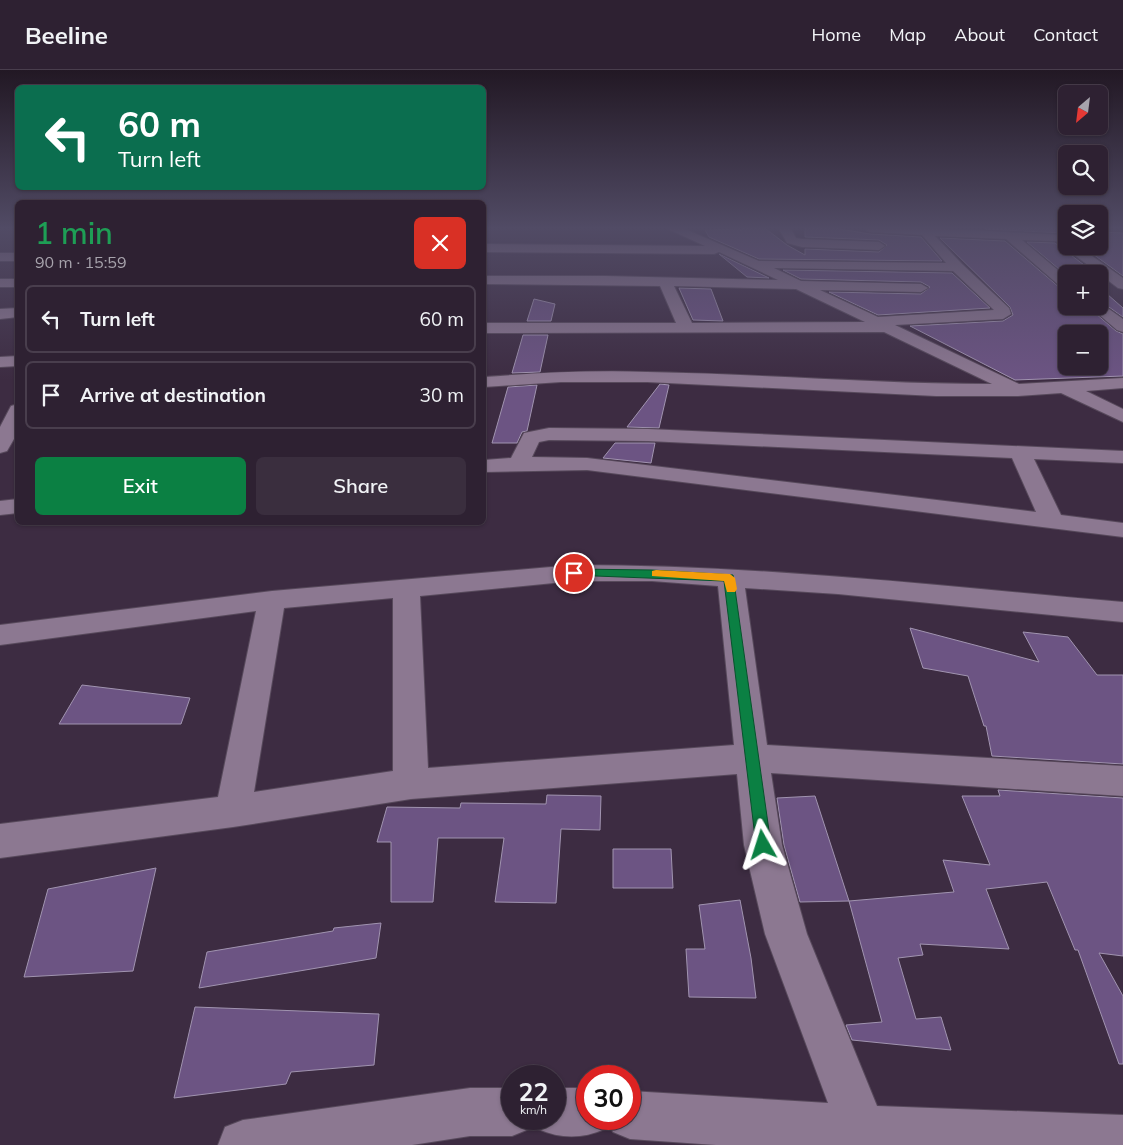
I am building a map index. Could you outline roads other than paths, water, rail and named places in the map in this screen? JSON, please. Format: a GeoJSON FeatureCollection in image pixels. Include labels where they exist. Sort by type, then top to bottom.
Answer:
{"type":"FeatureCollection","features":[{"type":"Feature","properties":{"kind":"street"},"geometry":{"type":"LineString","coordinates":[[785,279],[1018,390]]}},
{"type":"Feature","properties":{"kind":"street"},"geometry":{"type":"LineString","coordinates":[[486,328],[882,324],[1003,314],[1004,310],[969,279]]}},
{"type":"Feature","properties":{"kind":"street"},"geometry":{"type":"LineString","coordinates":[[486,280],[605,280],[921,288]]}},
{"type":"Feature","properties":{"kind":"street"},"geometry":{"type":"LineString","coordinates":[[665,282],[686,327]]}},
{"type":"Feature","properties":{"kind":"street"},"geometry":{"type":"LineString","coordinates":[[0,283],[15,283]]}},
{"type":"Feature","properties":{"kind":"street"},"geometry":{"type":"LineString","coordinates":[[0,314],[15,312]]}},
{"type":"Feature","properties":{"kind":"street"},"geometry":{"type":"LineString","coordinates":[[1108,315],[1123,327]]}},
{"type":"Feature","properties":{"kind":"street"},"geometry":{"type":"LineString","coordinates":[[0,362],[15,361]]}},
{"type":"Feature","properties":{"kind":"street"},"geometry":{"type":"LineString","coordinates":[[486,382],[561,377],[639,377],[890,389],[1018,390],[1123,383]]}},
{"type":"Feature","properties":{"kind":"street"},"geometry":{"type":"LineString","coordinates":[[1065,388],[1123,416]]}},
{"type":"Feature","properties":{"kind":"street"},"geometry":{"type":"LineString","coordinates":[[0,447],[11,422]]}},
{"type":"Feature","properties":{"kind":"street"},"geometry":{"type":"LineString","coordinates":[[519,463],[531,438],[549,434],[648,435],[1123,457]]}},
{"type":"Feature","properties":{"kind":"street"},"geometry":{"type":"LineString","coordinates":[[1020,452],[1052,521]]}},
{"type":"Feature","properties":{"kind":"street"},"geometry":{"type":"LineString","coordinates":[[486,466],[519,463],[587,464],[1123,530]]}},
{"type":"Feature","properties":{"kind":"street"},"geometry":{"type":"LineString","coordinates":[[0,508],[15,506]]}},
{"type":"Feature","properties":{"kind":"street"},"geometry":{"type":"LineString","coordinates":[[0,635],[272,600],[574,573],[652,573],[838,585],[1123,612]]}},
{"type":"Feature","properties":{"kind":"street"},"geometry":{"type":"LineString","coordinates":[[730,578],[754,758],[763,845],[786,934],[866,1137]]}},
{"type":"Feature","properties":{"kind":"street"},"geometry":{"type":"LineString","coordinates":[[406,588],[411,784]]}},
{"type":"Feature","properties":{"kind":"street"},"geometry":{"type":"LineString","coordinates":[[233,811],[272,600]]}},
{"type":"Feature","properties":{"kind":"street"},"geometry":{"type":"LineString","coordinates":[[0,841],[233,811],[411,784],[754,758],[1123,781]]}},
{"type":"Feature","properties":{"kind":"street"},"geometry":{"type":"LineString","coordinates":[[271,1143],[470,1112],[501,1112]]}},
{"type":"Feature","properties":{"kind":"street"},"geometry":{"type":"LineString","coordinates":[[641,1116],[866,1137],[1123,1140]]}}]}
